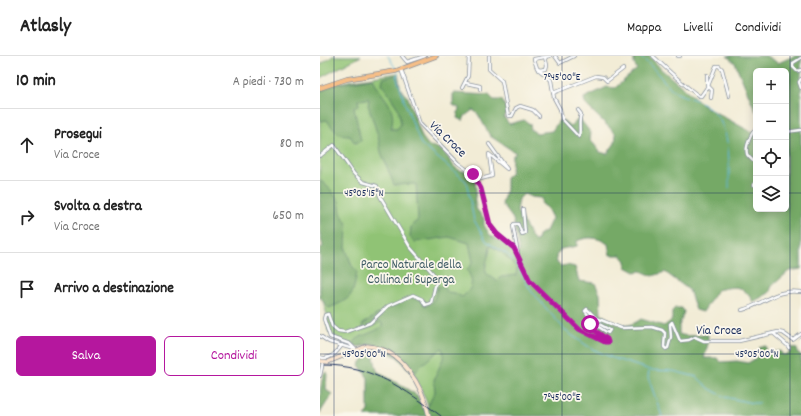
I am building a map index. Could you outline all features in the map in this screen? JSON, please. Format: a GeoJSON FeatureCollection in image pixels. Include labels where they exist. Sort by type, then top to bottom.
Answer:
{"type":"FeatureCollection","features":[{"type":"Feature","properties":{"kind":"main road"},"geometry":{"type":"LineString","coordinates":[[320,88],[334,82],[399,70],[424,58],[436,56]]}},
{"type":"Feature","properties":{"kind":"street"},"geometry":{"type":"LineString","coordinates":[[462,88],[466,83],[468,76],[469,56]]}},
{"type":"Feature","properties":{"kind":"street"},"geometry":{"type":"LineString","coordinates":[[489,56],[489,69],[502,81],[508,116],[512,116],[516,108],[520,106],[533,110],[539,116]]}},
{"type":"Feature","properties":{"kind":"street"},"geometry":{"type":"LineString","coordinates":[[550,56],[534,59],[538,70],[551,80],[553,93],[560,108],[562,120],[578,137],[580,133],[578,121],[581,114],[578,110]]}},
{"type":"Feature","properties":{"kind":"street"},"geometry":{"type":"LineString","coordinates":[[555,56],[560,63],[574,56]]}},
{"type":"Feature","properties":{"kind":"street"},"geometry":{"type":"LineString","coordinates":[[653,56],[666,69],[699,96],[701,96],[708,87],[714,69],[716,66],[719,66],[722,69],[729,96]]}},
{"type":"Feature","properties":{"kind":"street"},"geometry":{"type":"LineString","coordinates":[[402,57],[407,62],[424,58]]}},
{"type":"Feature","properties":{"kind":"street"},"geometry":{"type":"LineString","coordinates":[[538,70],[546,68],[547,65],[545,57]]}},
{"type":"Feature","properties":{"kind":"street"},"geometry":{"type":"LineString","coordinates":[[801,58],[793,63],[793,67],[797,71],[801,70]]}},
{"type":"Feature","properties":{"kind":"street"},"geometry":{"type":"LineString","coordinates":[[553,93],[596,76],[603,77],[607,81],[623,69]]}},
{"type":"Feature","properties":{"kind":"street","name":"Via Croce"},"geometry":{"type":"LineString","coordinates":[[399,70],[420,124],[458,163],[473,174],[477,180],[490,225],[497,234],[514,248],[530,281],[579,329],[605,342],[608,341],[591,328],[590,324],[594,324],[608,333],[610,330],[592,320],[586,312],[586,309],[589,309],[596,318],[621,328],[652,327],[662,330],[664,333],[664,347],[666,349],[668,348],[670,341],[670,324],[672,322],[680,341],[689,340],[695,337],[704,340],[739,341],[772,333],[783,333],[793,340],[801,334]]}},
{"type":"Feature","properties":{"kind":"street"},"geometry":{"type":"LineString","coordinates":[[707,75],[708,87],[712,90],[711,98]]}},
{"type":"Feature","properties":{"kind":"street"},"geometry":{"type":"LineString","coordinates":[[801,79],[799,82],[801,88]]}},
{"type":"Feature","properties":{"kind":"street"},"geometry":{"type":"LineString","coordinates":[[466,83],[480,86],[480,89]]}},
{"type":"Feature","properties":{"kind":"street"},"geometry":{"type":"LineString","coordinates":[[789,132],[801,130]]}},
{"type":"Feature","properties":{"kind":"street"},"geometry":{"type":"LineString","coordinates":[[753,132],[747,155],[753,161]]}},
{"type":"Feature","properties":{"kind":"street"},"geometry":{"type":"LineString","coordinates":[[477,180],[492,176],[489,154],[507,169],[489,144]]}},
{"type":"Feature","properties":{"kind":"street"},"geometry":{"type":"LineString","coordinates":[[320,156],[334,145],[354,174],[363,182],[377,186],[380,196],[410,247],[437,278],[431,302],[425,305],[422,299],[413,295],[388,306],[375,320],[355,329],[345,332],[338,332],[332,326],[328,314],[325,315],[324,319],[330,337],[350,344],[355,349]]}},
{"type":"Feature","properties":{"kind":"street"},"geometry":{"type":"LineString","coordinates":[[517,254],[513,226],[514,224],[518,224],[522,234],[525,233],[523,209]]}},
{"type":"Feature","properties":{"kind":"street","name":"Via Croce"},"geometry":{"type":"LineString","coordinates":[[742,310],[755,306],[777,293],[790,290],[801,292]]}},
{"type":"Feature","properties":{"kind":"street"},"geometry":{"type":"LineString","coordinates":[[772,333],[789,346],[789,348]]}},
{"type":"Feature","properties":{"kind":"street"},"geometry":{"type":"LineString","coordinates":[[320,336],[329,342],[355,349]]}},
{"type":"Feature","properties":{"kind":"street"},"geometry":{"type":"LineString","coordinates":[[320,357],[329,357],[336,353],[342,345]]}},
{"type":"Feature","properties":{"kind":"street"},"geometry":{"type":"LineString","coordinates":[[320,376],[322,362],[331,361],[355,349],[371,346],[397,358],[416,383],[426,402],[429,416]]}},
{"type":"Feature","properties":{"kind":"green space"},"geometry":{"type":"Polygon","coordinates":[[[333,56],[361,56],[320,78],[320,65],[333,56]]]}},
{"type":"Feature","properties":{"kind":"green space"},"geometry":{"type":"Polygon","coordinates":[[[634,56],[650,56],[661,69],[706,107],[751,132],[753,132],[753,212],[789,212],[789,68],[753,68],[753,105],[735,63],[727,56],[766,56],[778,63],[794,56],[801,56],[801,269],[789,271],[772,286],[769,293],[753,302],[742,289],[734,287],[717,290],[703,312],[696,310],[689,290],[665,272],[653,276],[641,271],[635,272],[626,267],[626,261],[621,255],[610,255],[608,244],[600,240],[585,238],[577,241],[577,246],[561,249],[556,256],[557,263],[561,266],[567,265],[575,267],[579,281],[595,283],[600,294],[601,314],[621,325],[630,325],[641,319],[664,326],[672,320],[672,311],[675,308],[682,308],[684,312],[679,326],[679,334],[686,336],[708,335],[708,344],[704,358],[717,358],[721,362],[737,361],[748,363],[756,358],[760,347],[766,346],[766,353],[780,351],[783,355],[789,354],[792,347],[797,349],[798,353],[801,355],[801,416],[365,416],[368,412],[368,378],[359,365],[366,356],[363,349],[367,348],[378,352],[374,357],[377,371],[417,395],[425,411],[435,392],[434,380],[444,356],[442,348],[419,367],[416,372],[412,371],[400,357],[373,343],[357,347],[354,342],[357,339],[380,328],[383,325],[381,322],[365,329],[362,325],[376,315],[413,296],[421,300],[425,306],[428,305],[433,301],[438,286],[445,288],[447,292],[455,293],[462,297],[471,285],[471,278],[467,270],[473,262],[469,243],[449,237],[415,242],[410,237],[411,226],[418,220],[416,184],[394,185],[381,152],[378,136],[368,105],[369,99],[358,100],[359,105],[354,108],[361,141],[355,143],[350,136],[342,135],[336,132],[327,120],[320,121],[320,92],[334,85],[373,78],[390,107],[393,120],[391,129],[397,129],[401,124],[398,108],[382,84],[383,78],[396,75],[402,90],[408,97],[422,137],[429,146],[436,147],[445,153],[455,168],[472,173],[476,189],[473,205],[484,218],[484,225],[490,235],[508,246],[516,255],[519,252],[513,219],[502,204],[506,190],[506,178],[511,172],[512,156],[516,153],[490,136],[478,114],[473,110],[465,116],[463,121],[457,118],[459,108],[453,105],[453,93],[489,95],[494,100],[502,100],[508,113],[504,117],[509,124],[524,120],[530,124],[531,130],[537,133],[552,131],[559,120],[564,121],[571,127],[579,118],[591,133],[590,139],[600,152],[607,154],[615,143],[616,134],[585,104],[584,98],[607,87],[615,88],[637,69],[634,64],[634,56]],[[524,194],[519,199],[517,211],[534,241],[537,241],[538,235],[546,231],[552,218],[547,208],[541,203],[542,200],[540,198],[531,197],[524,194]],[[490,246],[486,273],[497,281],[501,277],[516,275],[517,268],[508,258],[490,246]]]}},
{"type":"Feature","properties":{"kind":"green space","name":"Parco Naturale della Collina di Superga"},"geometry":{"type":"Polygon","coordinates":[[[398,73],[402,98],[419,138],[473,186],[480,221],[489,236],[514,259],[702,382],[788,356],[801,355],[801,416],[428,405],[415,376],[397,357],[373,345],[358,347],[338,339],[328,331],[327,315],[320,290],[335,233],[320,192],[320,90],[335,83],[398,73]]]}},
{"type":"Feature","properties":{"kind":"green space"},"geometry":{"type":"Polygon","coordinates":[[[320,180],[330,189],[339,201],[341,213],[347,224],[346,249],[352,266],[357,271],[353,291],[350,295],[343,302],[329,308],[320,297],[320,248],[323,247],[320,233],[320,180]]]}},
{"type":"Feature","properties":{"kind":"green space"},"geometry":{"type":"Polygon","coordinates":[[[325,372],[327,373],[326,390],[332,394],[320,413],[321,385],[325,372]]]}},
{"type":"Feature","properties":{"kind":"waterway"},"geometry":{"type":"LineString","coordinates":[[388,56],[396,69]]}},
{"type":"Feature","properties":{"kind":"waterway"},"geometry":{"type":"LineString","coordinates":[[638,56],[648,63],[673,90],[704,104],[713,111],[720,120],[727,142],[729,188]]}},
{"type":"Feature","properties":{"kind":"waterway"},"geometry":{"type":"LineString","coordinates":[[398,72],[397,78],[421,144],[466,181],[474,220],[487,242],[507,254],[517,265],[531,291],[567,332],[592,349],[613,358],[650,370],[673,371],[697,377],[710,389],[725,397],[752,403],[760,403]]}},
{"type":"Feature","properties":{"kind":"waterway"},"geometry":{"type":"LineString","coordinates":[[649,371],[648,377],[662,416]]}},
{"type":"Feature","properties":{"kind":"tram line"},"geometry":{"type":"LineString","coordinates":[[324,365],[357,369],[387,380],[441,416]]}},
{"type":"Feature","properties":{"kind":"route"},"geometry":{"type":"LineString","coordinates":[[473,174],[481,189],[490,225],[497,234],[514,248],[524,265],[530,281],[540,289],[557,309],[579,329],[607,343],[607,339],[591,328],[590,324]]}}]}
